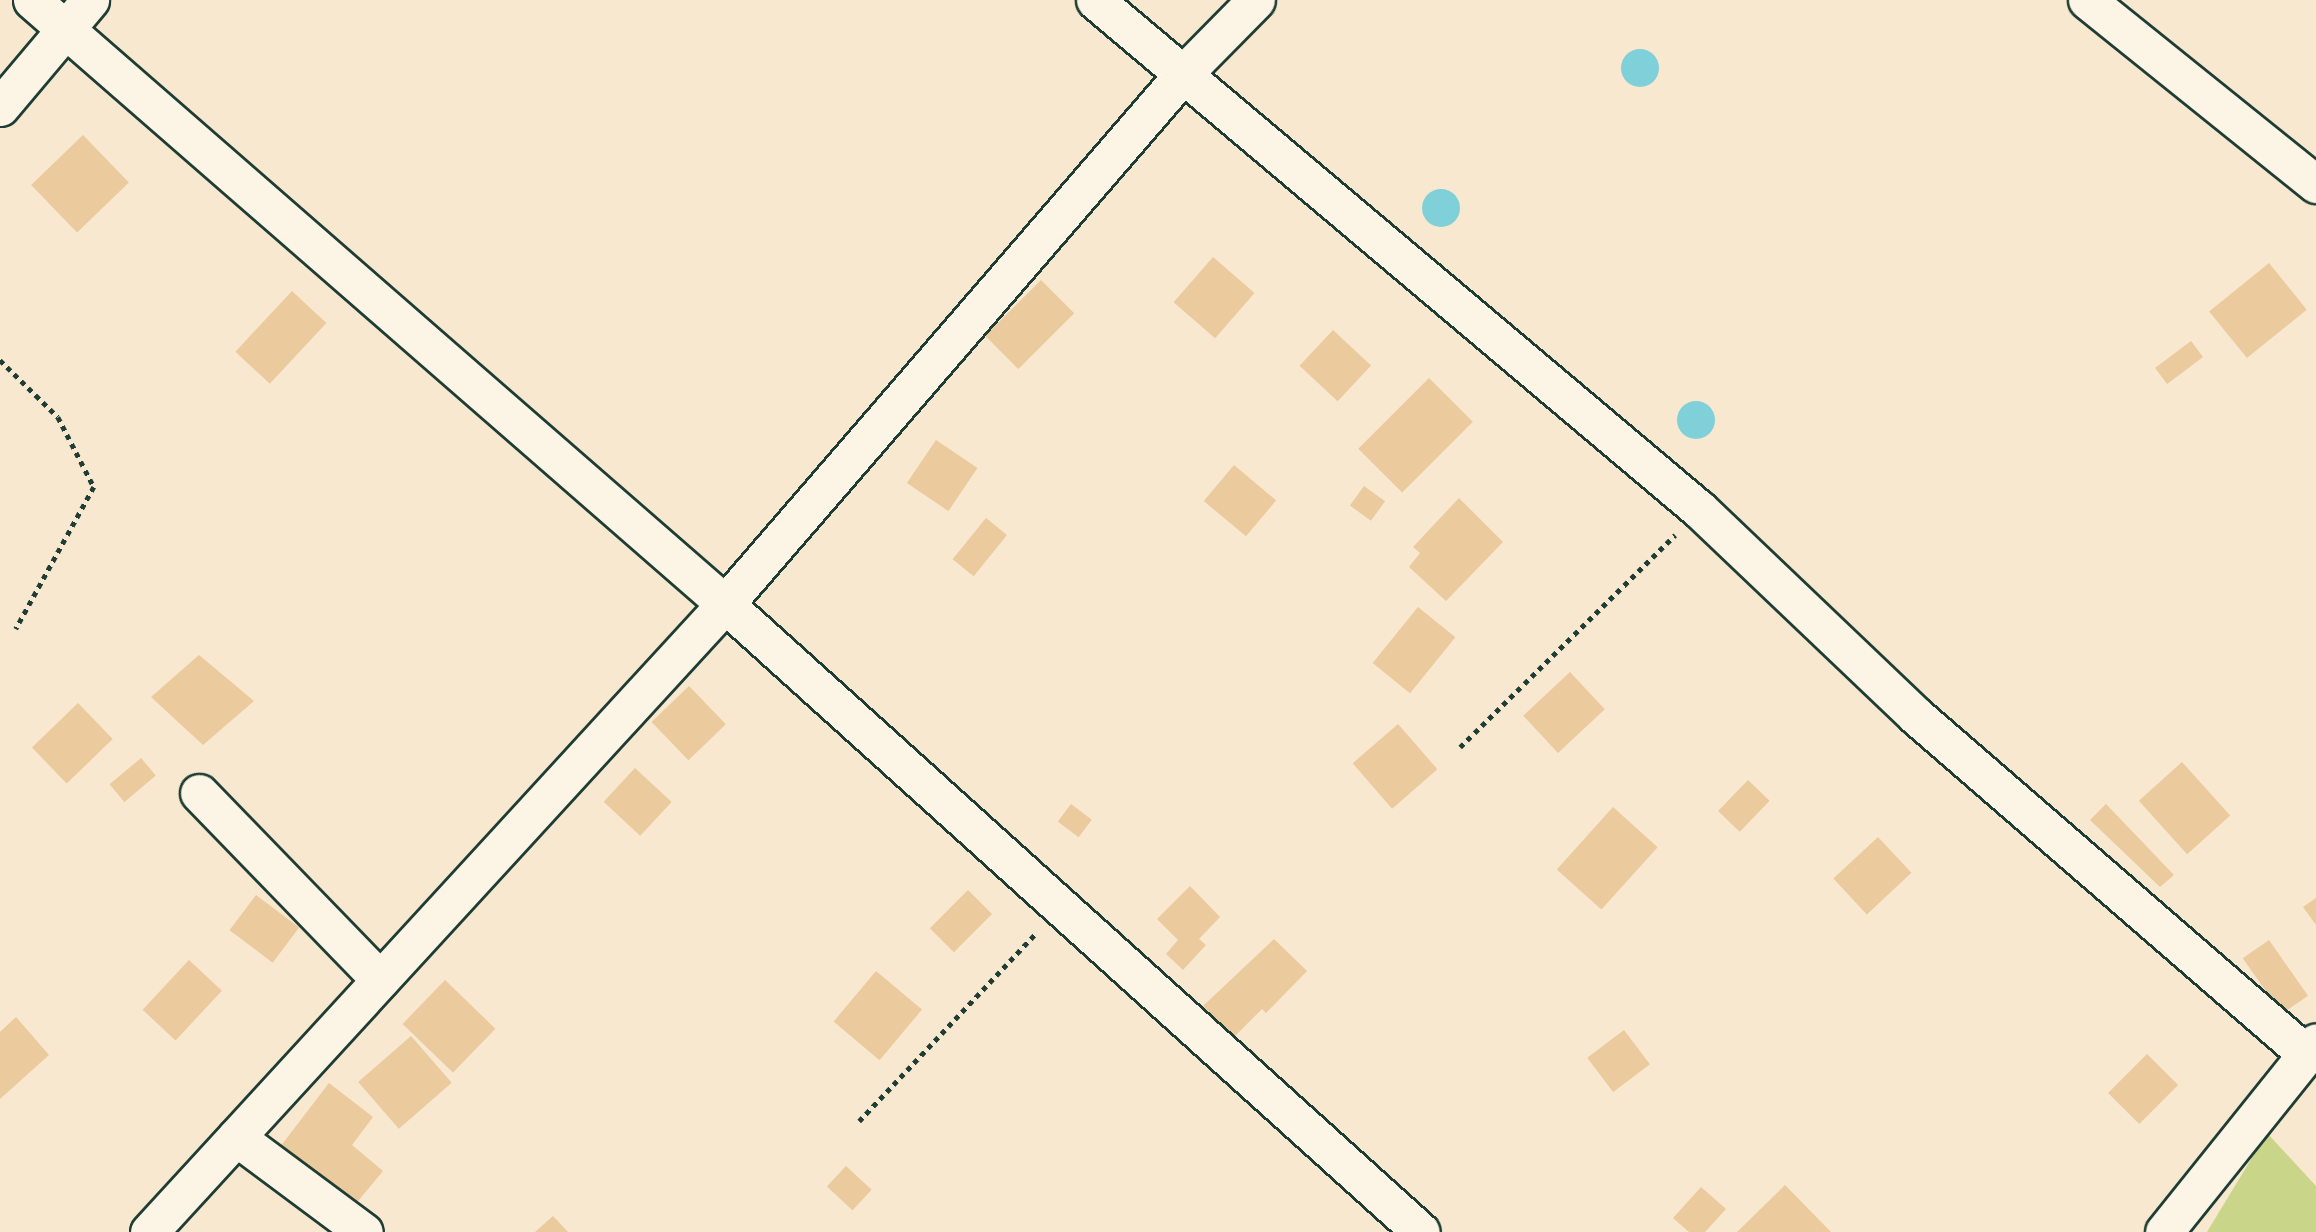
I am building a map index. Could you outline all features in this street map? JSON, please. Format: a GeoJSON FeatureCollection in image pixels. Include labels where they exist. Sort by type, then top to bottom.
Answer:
{"type":"FeatureCollection","features":[{"type":"Feature","properties":{"kind":"street"},"geometry":{"type":"LineString","coordinates":[[32,0],[725,604],[1420,1232]]}},
{"type":"Feature","properties":{"kind":"street"},"geometry":{"type":"LineString","coordinates":[[0,107],[90,0]]}},
{"type":"Feature","properties":{"kind":"street"},"geometry":{"type":"LineString","coordinates":[[1095,0],[1185,72],[1700,510],[1916,715],[2311,1048],[2164,1232]]}},
{"type":"Feature","properties":{"kind":"street"},"geometry":{"type":"LineString","coordinates":[[149,1232],[725,604],[1185,72],[1256,0]]}},
{"type":"Feature","properties":{"kind":"street"},"geometry":{"type":"LineString","coordinates":[[2087,0],[2316,184]]}},
{"type":"Feature","properties":{"kind":"street"},"geometry":{"type":"LineString","coordinates":[[199,793],[380,980]]}},
{"type":"Feature","properties":{"kind":"street"},"geometry":{"type":"LineString","coordinates":[[236,1137],[364,1232]]}},
{"type":"Feature","properties":{"kind":"path"},"geometry":{"type":"LineString","coordinates":[[0,360],[58,417],[94,486],[16,629]]}},
{"type":"Feature","properties":{"kind":"path"},"geometry":{"type":"LineString","coordinates":[[1460,747],[1700,510]]}},
{"type":"Feature","properties":{"kind":"path"},"geometry":{"type":"LineString","coordinates":[[859,1121],[1060,907]]}},
{"type":"Feature","properties":{"kind":"green space"},"geometry":{"type":"Polygon","coordinates":[[[2267,1133],[2316,1186],[2316,1232],[2207,1232],[2267,1133]]]}},
{"type":"Feature","properties":{"kind":"water"},"geometry":{"type":"Polygon","coordinates":[[[1640,49],[1653,55],[1659,68],[1653,81],[1640,87],[1627,81],[1621,68],[1627,55],[1640,49]]]}},
{"type":"Feature","properties":{"kind":"water"},"geometry":{"type":"Polygon","coordinates":[[[1441,189],[1454,195],[1460,208],[1454,221],[1441,227],[1428,221],[1422,208],[1428,195],[1441,189]]]}},
{"type":"Feature","properties":{"kind":"water"},"geometry":{"type":"Polygon","coordinates":[[[1696,401],[1709,407],[1715,420],[1709,433],[1696,439],[1683,433],[1677,420],[1683,407],[1696,401]]]}},
{"type":"Feature","properties":{"kind":"building"},"geometry":{"type":"Polygon","coordinates":[[[83,135],[129,182],[77,232],[31,185],[83,135]]]}},
{"type":"Feature","properties":{"kind":"building"},"geometry":{"type":"Polygon","coordinates":[[[1213,257],[1255,293],[1215,338],[1174,302],[1213,257]]]}},
{"type":"Feature","properties":{"kind":"building"},"geometry":{"type":"Polygon","coordinates":[[[2269,263],[2307,310],[2247,358],[2209,311],[2269,263]]]}},
{"type":"Feature","properties":{"kind":"building"},"geometry":{"type":"Polygon","coordinates":[[[1041,280],[1074,313],[1018,369],[985,336],[1041,280]]]}},
{"type":"Feature","properties":{"kind":"building"},"geometry":{"type":"Polygon","coordinates":[[[292,291],[326,323],[270,384],[235,352],[292,291]]]}},
{"type":"Feature","properties":{"kind":"building"},"geometry":{"type":"Polygon","coordinates":[[[1333,330],[1371,365],[1338,401],[1300,366],[1333,330]]]}},
{"type":"Feature","properties":{"kind":"building"},"geometry":{"type":"Polygon","coordinates":[[[2191,341],[2203,357],[2167,384],[2155,368],[2191,341]]]}},
{"type":"Feature","properties":{"kind":"building"},"geometry":{"type":"Polygon","coordinates":[[[1429,378],[1473,422],[1402,493],[1358,449],[1429,378]]]}},
{"type":"Feature","properties":{"kind":"building"},"geometry":{"type":"Polygon","coordinates":[[[936,440],[977,468],[948,511],[907,483],[936,440]]]}},
{"type":"Feature","properties":{"kind":"building"},"geometry":{"type":"Polygon","coordinates":[[[1234,465],[1276,500],[1246,536],[1204,501],[1234,465]]]}},
{"type":"Feature","properties":{"kind":"building"},"geometry":{"type":"Polygon","coordinates":[[[1364,486],[1385,501],[1371,521],[1350,505],[1364,486]]]}},
{"type":"Feature","properties":{"kind":"building"},"geometry":{"type":"Polygon","coordinates":[[[1459,498],[1503,542],[1446,601],[1409,567],[1420,553],[1413,547],[1459,498]]]}},
{"type":"Feature","properties":{"kind":"building"},"geometry":{"type":"Polygon","coordinates":[[[986,518],[1007,535],[974,576],[953,559],[986,518]]]}},
{"type":"Feature","properties":{"kind":"building"},"geometry":{"type":"Polygon","coordinates":[[[1418,607],[1455,637],[1410,693],[1373,663],[1418,607]]]}},
{"type":"Feature","properties":{"kind":"building"},"geometry":{"type":"Polygon","coordinates":[[[199,655],[254,701],[203,745],[151,697],[199,655]]]}},
{"type":"Feature","properties":{"kind":"building"},"geometry":{"type":"Polygon","coordinates":[[[1570,672],[1605,709],[1558,753],[1523,716],[1570,672]]]}},
{"type":"Feature","properties":{"kind":"building"},"geometry":{"type":"Polygon","coordinates":[[[689,686],[726,724],[688,760],[652,722],[689,686]]]}},
{"type":"Feature","properties":{"kind":"building"},"geometry":{"type":"Polygon","coordinates":[[[78,703],[113,739],[67,783],[32,747],[78,703]]]}},
{"type":"Feature","properties":{"kind":"building"},"geometry":{"type":"Polygon","coordinates":[[[1398,724],[1437,769],[1392,809],[1353,763],[1398,724]]]}},
{"type":"Feature","properties":{"kind":"building"},"geometry":{"type":"Polygon","coordinates":[[[141,758],[156,776],[124,802],[110,784],[141,758]]]}},
{"type":"Feature","properties":{"kind":"building"},"geometry":{"type":"Polygon","coordinates":[[[2182,762],[2230,816],[2187,854],[2139,801],[2182,762]]]}},
{"type":"Feature","properties":{"kind":"building"},"geometry":{"type":"Polygon","coordinates":[[[635,768],[672,802],[640,836],[604,802],[635,768]]]}},
{"type":"Feature","properties":{"kind":"building"},"geometry":{"type":"Polygon","coordinates":[[[1748,780],[1770,801],[1740,832],[1718,811],[1748,780]]]}},
{"type":"Feature","properties":{"kind":"building"},"geometry":{"type":"Polygon","coordinates":[[[1071,804],[1092,820],[1079,837],[1058,822],[1071,804]]]}},
{"type":"Feature","properties":{"kind":"building"},"geometry":{"type":"Polygon","coordinates":[[[2106,804],[2174,875],[2160,887],[2090,820],[2106,804]]]}},
{"type":"Feature","properties":{"kind":"building"},"geometry":{"type":"Polygon","coordinates":[[[1613,807],[1658,847],[1601,910],[1557,869],[1613,807]]]}},
{"type":"Feature","properties":{"kind":"building"},"geometry":{"type":"Polygon","coordinates":[[[1878,837],[1911,873],[1867,914],[1833,879],[1878,837]]]}},
{"type":"Feature","properties":{"kind":"building"},"geometry":{"type":"Polygon","coordinates":[[[1190,886],[1220,917],[1199,939],[1206,945],[1183,970],[1166,954],[1178,940],[1157,919],[1190,886]]]}},
{"type":"Feature","properties":{"kind":"building"},"geometry":{"type":"Polygon","coordinates":[[[968,890],[992,914],[954,952],[930,928],[968,890]]]}},
{"type":"Feature","properties":{"kind":"building"},"geometry":{"type":"Polygon","coordinates":[[[256,895],[299,927],[273,963],[230,930],[256,895]]]}},
{"type":"Feature","properties":{"kind":"building"},"geometry":{"type":"Polygon","coordinates":[[[2316,898],[2316,925],[2303,907],[2316,898]]]}},
{"type":"Feature","properties":{"kind":"building"},"geometry":{"type":"Polygon","coordinates":[[[1274,939],[1307,971],[1266,1013],[1262,1009],[1234,1037],[1203,1006],[1274,939]]]}},
{"type":"Feature","properties":{"kind":"building"},"geometry":{"type":"Polygon","coordinates":[[[2269,940],[2308,996],[2282,1014],[2243,958],[2269,940]]]}},
{"type":"Feature","properties":{"kind":"building"},"geometry":{"type":"Polygon","coordinates":[[[189,960],[222,991],[176,1040],[143,1010],[189,960]]]}},
{"type":"Feature","properties":{"kind":"building"},"geometry":{"type":"Polygon","coordinates":[[[876,971],[922,1010],[880,1060],[834,1022],[876,971]]]}},
{"type":"Feature","properties":{"kind":"building"},"geometry":{"type":"Polygon","coordinates":[[[445,980],[495,1029],[453,1073],[403,1024],[445,980]]]}},
{"type":"Feature","properties":{"kind":"building"},"geometry":{"type":"Polygon","coordinates":[[[16,1017],[49,1055],[0,1099],[0,1032],[16,1017]]]}},
{"type":"Feature","properties":{"kind":"building"},"geometry":{"type":"Polygon","coordinates":[[[1624,1030],[1650,1064],[1613,1092],[1587,1058],[1624,1030]]]}},
{"type":"Feature","properties":{"kind":"building"},"geometry":{"type":"Polygon","coordinates":[[[411,1036],[452,1083],[399,1129],[358,1082],[411,1036]]]}},
{"type":"Feature","properties":{"kind":"building"},"geometry":{"type":"Polygon","coordinates":[[[2147,1054],[2178,1085],[2139,1124],[2108,1093],[2147,1054]]]}},
{"type":"Feature","properties":{"kind":"building"},"geometry":{"type":"Polygon","coordinates":[[[329,1083],[373,1117],[352,1145],[383,1171],[354,1206],[280,1147],[329,1083]]]}},
{"type":"Feature","properties":{"kind":"building"},"geometry":{"type":"Polygon","coordinates":[[[846,1166],[872,1190],[853,1210],[827,1186],[846,1166]]]}},
{"type":"Feature","properties":{"kind":"building"},"geometry":{"type":"Polygon","coordinates":[[[1785,1185],[1831,1232],[1737,1232],[1785,1185]]]}},
{"type":"Feature","properties":{"kind":"building"},"geometry":{"type":"Polygon","coordinates":[[[1701,1187],[1726,1209],[1705,1232],[1689,1232],[1673,1218],[1701,1187]]]}},
{"type":"Feature","properties":{"kind":"building"},"geometry":{"type":"Polygon","coordinates":[[[553,1216],[568,1232],[535,1232],[553,1216]]]}}]}
